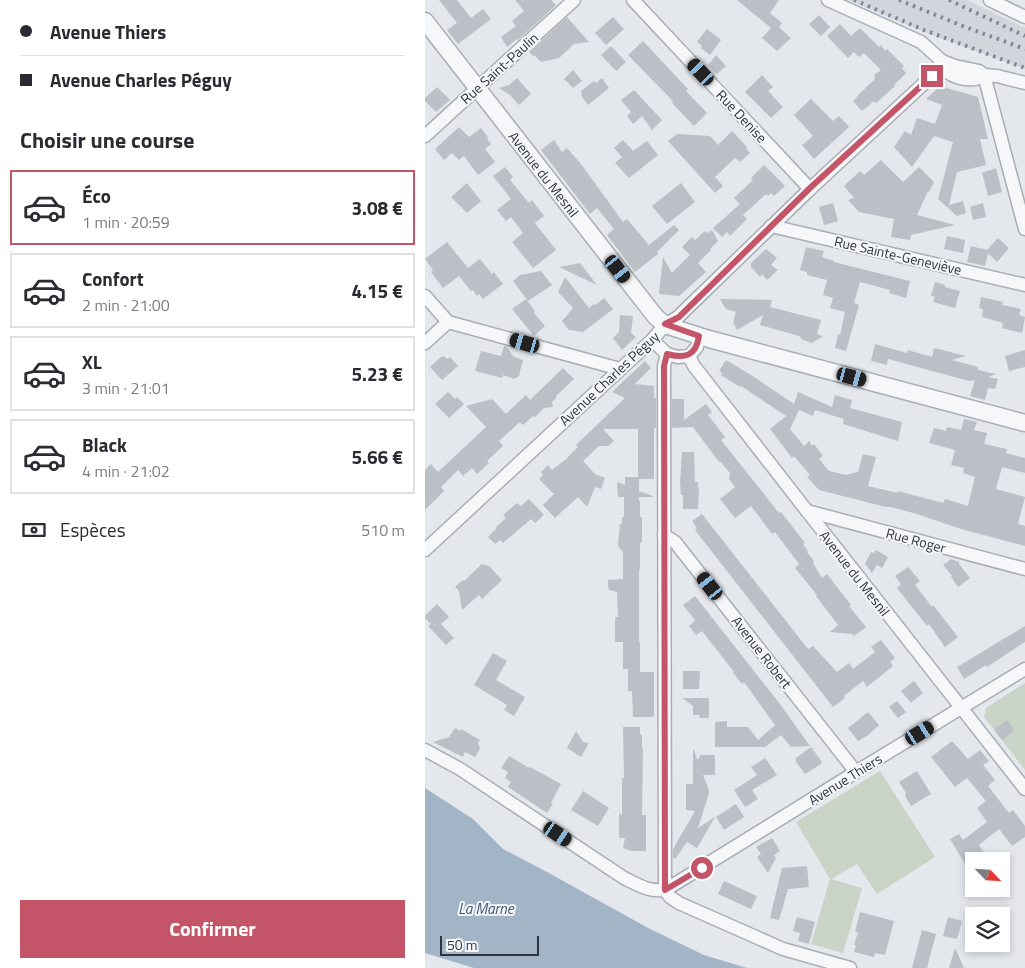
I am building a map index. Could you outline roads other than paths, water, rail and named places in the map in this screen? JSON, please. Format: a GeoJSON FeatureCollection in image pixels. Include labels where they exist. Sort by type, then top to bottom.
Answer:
{"type":"FeatureCollection","features":[{"type":"Feature","properties":{"kind":"street","name":"Rue Saint-Paulin"},"geometry":{"type":"LineString","coordinates":[[425,136],[574,0]]}},
{"type":"Feature","properties":{"kind":"street","name":"Rue Denise"},"geometry":{"type":"LineString","coordinates":[[633,0],[810,188]]}},
{"type":"Feature","properties":{"kind":"street"},"geometry":{"type":"LineString","coordinates":[[829,0],[921,42],[942,61],[979,71],[984,75],[997,76],[1025,83]]}},
{"type":"Feature","properties":{"kind":"street"},"geometry":{"type":"LineString","coordinates":[[989,0],[1010,4],[1025,17]]}},
{"type":"Feature","properties":{"kind":"street","name":"Avenue du Mesnil"},"geometry":{"type":"LineString","coordinates":[[425,21],[655,316],[665,324]]}},
{"type":"Feature","properties":{"kind":"street","name":"Avenue Charles Péguy"},"geometry":{"type":"LineString","coordinates":[[425,550],[652,340],[665,324],[679,317],[810,188],[932,76],[942,61]]}},
{"type":"Feature","properties":{"kind":"street"},"geometry":{"type":"LineString","coordinates":[[984,75],[1025,229]]}},
{"type":"Feature","properties":{"kind":"street","name":"Rue Sainte-Geneviève"},"geometry":{"type":"LineString","coordinates":[[771,226],[1025,284]]}},
{"type":"Feature","properties":{"kind":"street"},"geometry":{"type":"LineString","coordinates":[[425,296],[448,322],[620,369]]}},
{"type":"Feature","properties":{"kind":"street"},"geometry":{"type":"LineString","coordinates":[[425,343],[448,322]]}},
{"type":"Feature","properties":{"kind":"street"},"geometry":{"type":"LineString","coordinates":[[665,324],[699,336],[1025,423]]}},
{"type":"Feature","properties":{"kind":"street"},"geometry":{"type":"LineString","coordinates":[[652,340],[667,354],[678,357],[689,356],[697,347],[699,336]]}},
{"type":"Feature","properties":{"kind":"street"},"geometry":{"type":"LineString","coordinates":[[667,354],[664,366],[665,890],[670,897],[679,903],[783,949],[850,968]]}},
{"type":"Feature","properties":{"kind":"street","name":"Avenue du Mesnil"},"geometry":{"type":"LineString","coordinates":[[689,356],[694,366],[1025,789]]}},
{"type":"Feature","properties":{"kind":"street","name":"Rue Roger"},"geometry":{"type":"LineString","coordinates":[[807,511],[1025,568]]}},
{"type":"Feature","properties":{"kind":"street","name":"Avenue Robert"},"geometry":{"type":"LineString","coordinates":[[664,535],[675,542],[856,772]]}},
{"type":"Feature","properties":{"kind":"street","name":"Avenue Thiers"},"geometry":{"type":"LineString","coordinates":[[665,890],[1025,669]]}},
{"type":"Feature","properties":{"kind":"street"},"geometry":{"type":"LineString","coordinates":[[425,750],[460,769],[624,878],[644,888],[656,891],[665,890]]}},
{"type":"Feature","properties":{"kind":"water","name":"La Marne"},"geometry":{"type":"Polygon","coordinates":[[[425,788],[473,819],[503,849],[650,929],[704,955],[747,968],[474,968],[425,953],[425,788]]]}},
{"type":"Feature","properties":{"kind":"railway"},"geometry":{"type":"LineString","coordinates":[[854,0],[924,30],[1025,68]]}},
{"type":"Feature","properties":{"kind":"railway"},"geometry":{"type":"LineString","coordinates":[[899,0],[1025,49]]}},
{"type":"Feature","properties":{"kind":"railway"},"geometry":{"type":"LineString","coordinates":[[949,0],[1025,36]]}}]}
